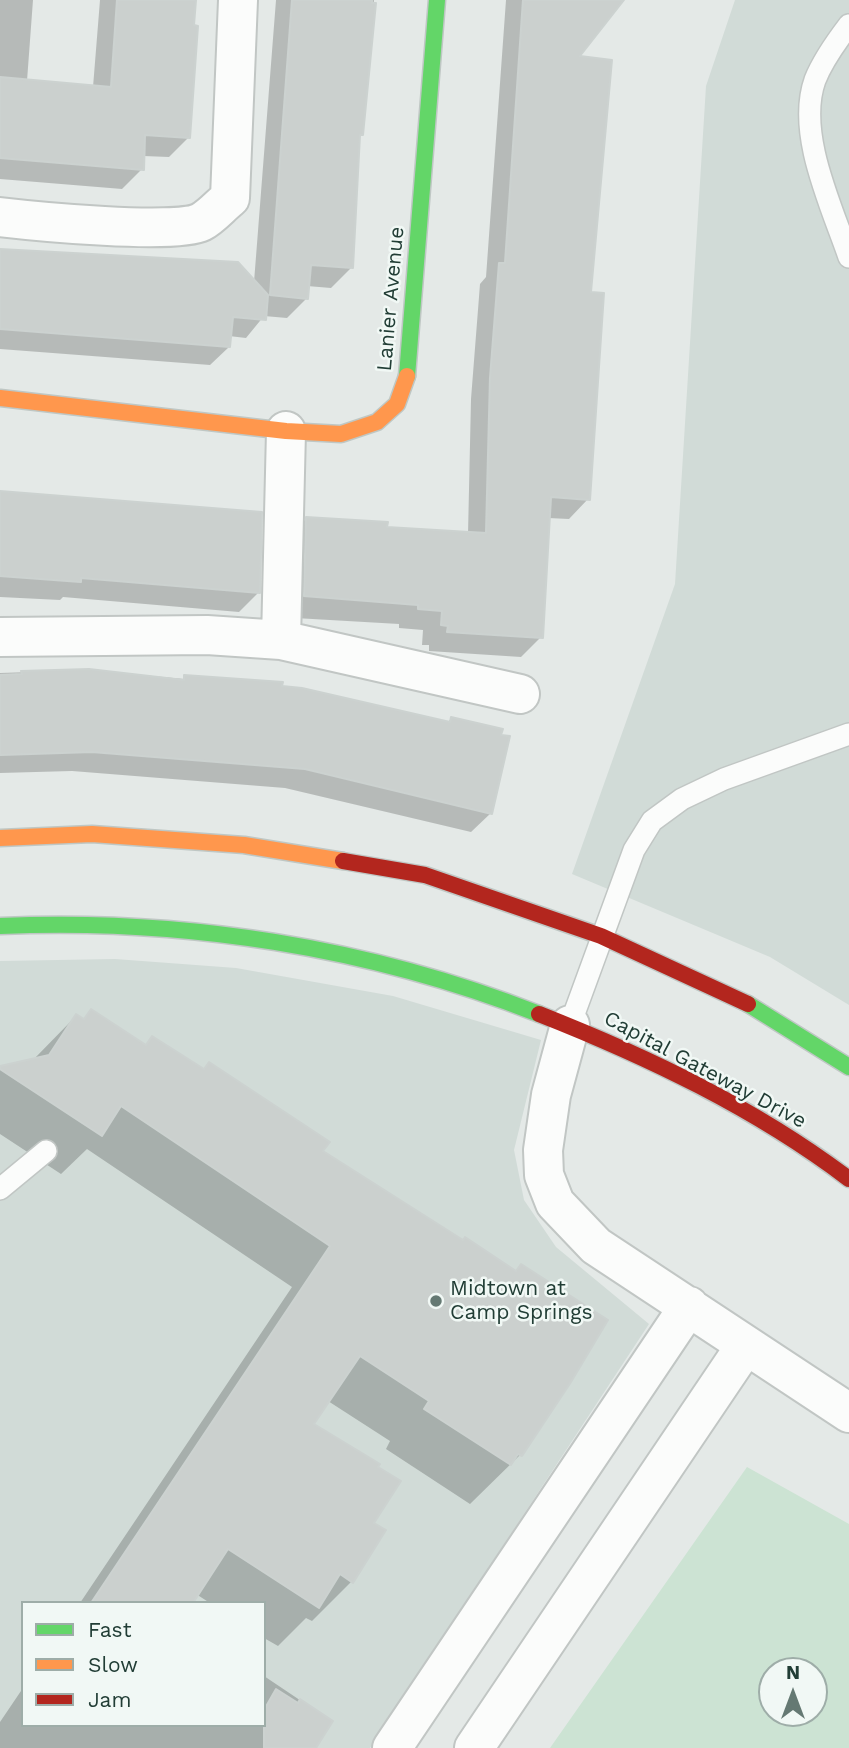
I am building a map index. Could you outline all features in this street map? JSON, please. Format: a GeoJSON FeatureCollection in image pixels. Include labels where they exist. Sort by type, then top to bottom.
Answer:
{"type":"FeatureCollection","features":[{"type":"Feature","properties":{"kind":"street"},"geometry":{"type":"LineString","coordinates":[[0,217],[49,223],[156,226],[200,223],[230,198],[238,0]]}},
{"type":"Feature","properties":{"kind":"street","name":"Lanier Avenue"},"geometry":{"type":"LineString","coordinates":[[0,398],[286,431],[341,434],[377,422],[397,404],[407,376],[438,0]]}},
{"type":"Feature","properties":{"kind":"street"},"geometry":{"type":"LineString","coordinates":[[281,640],[286,431]]}},
{"type":"Feature","properties":{"kind":"street"},"geometry":{"type":"LineString","coordinates":[[0,637],[207,635],[281,640],[520,694]]}},
{"type":"Feature","properties":{"kind":"street"},"geometry":{"type":"LineString","coordinates":[[0,838],[92,834],[244,845],[425,875],[601,936],[762,1010],[849,1067]]}},
{"type":"Feature","properties":{"kind":"street","name":"Capital Gateway Drive"},"geometry":{"type":"LineString","coordinates":[[0,926],[48,924],[212,932],[366,960],[485,993],[630,1050],[796,1139],[849,1179]]}},
{"type":"Feature","properties":{"kind":"street"},"geometry":{"type":"LineString","coordinates":[[570,1025],[551,1095],[543,1150],[544,1175],[555,1203],[596,1246],[849,1413]]}},
{"type":"Feature","properties":{"kind":"street"},"geometry":{"type":"LineString","coordinates":[[392,1748],[689,1306]]}},
{"type":"Feature","properties":{"kind":"street"},"geometry":{"type":"LineString","coordinates":[[474,1748],[746,1345]]}},
{"type":"Feature","properties":{"kind":"lane"},"geometry":{"type":"LineString","coordinates":[[849,25],[831,48],[814,82],[811,121],[816,160],[849,257]]}},
{"type":"Feature","properties":{"kind":"lane"},"geometry":{"type":"LineString","coordinates":[[570,1025],[634,850],[652,821],[682,799],[724,779],[849,734]]}},
{"type":"Feature","properties":{"kind":"lane"},"geometry":{"type":"LineString","coordinates":[[0,1188],[46,1151]]}},
{"type":"Feature","properties":{"kind":"shaded area"},"geometry":{"type":"Polygon","coordinates":[[[735,0],[849,0],[849,1005],[770,957],[572,874],[675,584],[706,86],[735,0]]]}},
{"type":"Feature","properties":{"kind":"shaded area"},"geometry":{"type":"Polygon","coordinates":[[[115,959],[236,968],[393,996],[541,1040],[514,1150],[524,1200],[556,1247],[649,1324],[370,1748],[0,1748],[0,961],[115,959]]]}},
{"type":"Feature","properties":{"kind":"green space"},"geometry":{"type":"Polygon","coordinates":[[[747,1467],[849,1524],[849,1748],[550,1748],[747,1467]]]}},
{"type":"Feature","properties":{"kind":"building"},"geometry":{"type":"Polygon","coordinates":[[[117,0],[196,0],[194,25],[198,26],[190,138],[145,135],[144,170],[0,158],[0,77],[111,87],[117,0]]]}},
{"type":"Feature","properties":{"kind":"building"},"geometry":{"type":"Polygon","coordinates":[[[292,0],[372,0],[372,3],[376,3],[363,135],[360,135],[353,268],[311,265],[308,299],[270,295],[292,0]]]}},
{"type":"Feature","properties":{"kind":"building"},"geometry":{"type":"Polygon","coordinates":[[[523,0],[624,0],[580,56],[612,60],[591,292],[604,293],[590,500],[551,497],[543,638],[447,632],[448,626],[441,625],[442,611],[418,609],[418,605],[304,596],[306,517],[388,522],[387,527],[486,533],[490,378],[499,263],[505,263],[523,0]]]}},
{"type":"Feature","properties":{"kind":"building"},"geometry":{"type":"Polygon","coordinates":[[[0,249],[238,262],[268,295],[266,320],[233,317],[230,347],[0,329],[0,249]]]}},
{"type":"Feature","properties":{"kind":"building"},"geometry":{"type":"Polygon","coordinates":[[[0,491],[262,512],[260,593],[81,578],[81,582],[0,576],[0,491]]]}},
{"type":"Feature","properties":{"kind":"building"},"geometry":{"type":"Polygon","coordinates":[[[89,669],[184,680],[184,675],[283,682],[282,686],[302,688],[450,722],[451,717],[503,729],[501,735],[510,736],[492,814],[305,769],[92,752],[0,755],[0,675],[22,674],[21,671],[89,669]]]}},
{"type":"Feature","properties":{"kind":"building","name":"Midtown at Camp Springs"},"geometry":{"type":"Polygon","coordinates":[[[91,1009],[146,1045],[152,1036],[204,1069],[209,1062],[330,1142],[323,1151],[463,1240],[465,1237],[516,1271],[521,1264],[608,1320],[522,1456],[518,1454],[511,1465],[424,1409],[429,1401],[360,1356],[314,1424],[380,1464],[378,1467],[401,1481],[374,1523],[386,1530],[353,1583],[340,1574],[319,1608],[228,1549],[194,1601],[92,1601],[330,1246],[121,1106],[102,1136],[0,1069],[0,1066],[49,1055],[76,1014],[84,1019],[91,1009]]]}},
{"type":"Feature","properties":{"kind":"building"},"geometry":{"type":"Polygon","coordinates":[[[276,1689],[298,1703],[300,1699],[333,1721],[316,1748],[264,1748],[266,1706],[276,1689]]]}},
{"type":"Feature","properties":{"kind":"traffic: fast"},"geometry":{"type":"LineString","coordinates":[[407,376],[437,0]]}},
{"type":"Feature","properties":{"kind":"traffic: fast"},"geometry":{"type":"LineString","coordinates":[[0,926],[138,927],[274,942],[409,971],[539,1014]]}},
{"type":"Feature","properties":{"kind":"traffic: fast"},"geometry":{"type":"LineString","coordinates":[[748,1004],[849,1067]]}},
{"type":"Feature","properties":{"kind":"traffic: slow"},"geometry":{"type":"LineString","coordinates":[[0,398],[286,431],[341,434],[377,422],[397,404],[407,376]]}},
{"type":"Feature","properties":{"kind":"traffic: slow"},"geometry":{"type":"LineString","coordinates":[[0,838],[92,834],[244,845],[343,861]]}},
{"type":"Feature","properties":{"kind":"traffic: jam"},"geometry":{"type":"LineString","coordinates":[[343,861],[425,875],[601,936],[748,1004]]}},
{"type":"Feature","properties":{"kind":"traffic: jam"},"geometry":{"type":"LineString","coordinates":[[539,1014],[700,1086],[776,1129],[849,1179]]}},
{"type":"Feature","properties":{"kind":"place","name":"Midtown at Camp Springs"},"geometry":{"type":"Point","coordinates":[436,1301]}}]}
